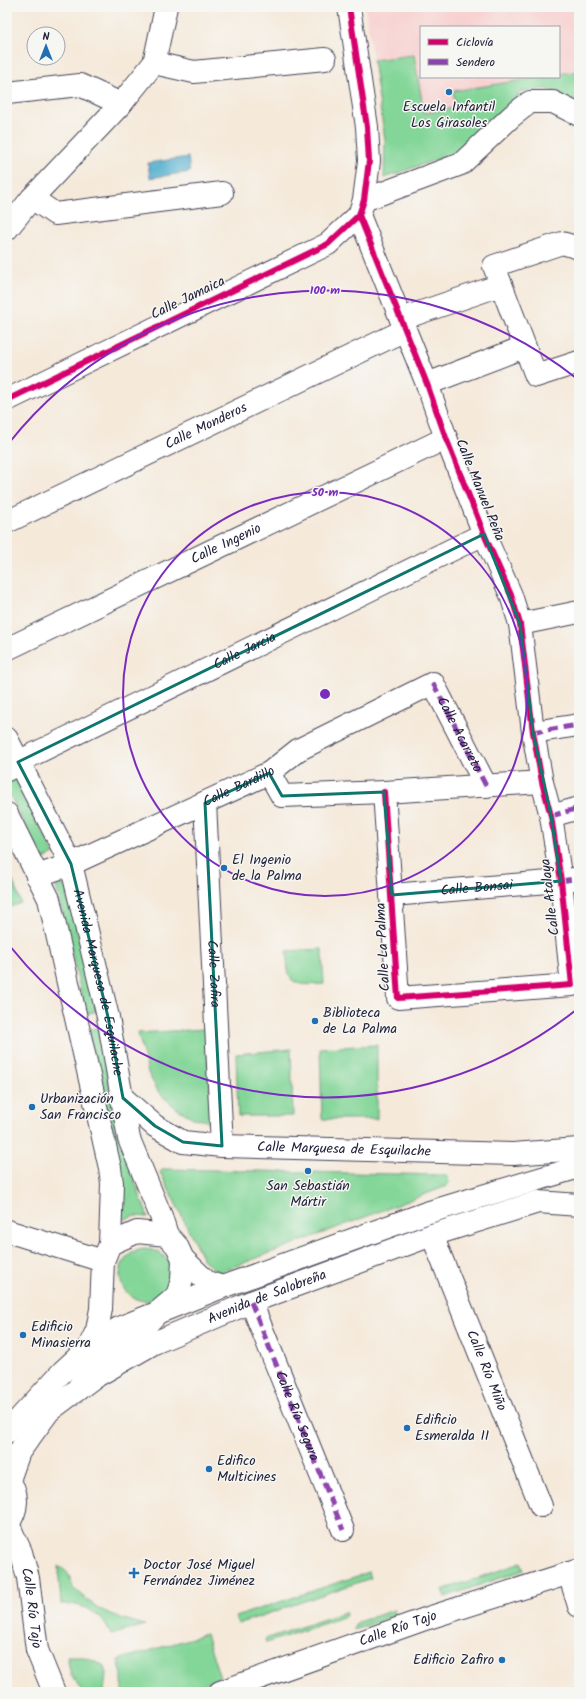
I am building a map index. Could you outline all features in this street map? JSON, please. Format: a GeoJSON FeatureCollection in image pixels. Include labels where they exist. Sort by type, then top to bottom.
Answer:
{"type":"FeatureCollection","features":[{"type":"Feature","properties":{"kind":"street"},"geometry":{"type":"LineString","coordinates":[[7,229],[32,198],[121,104],[154,63],[166,7]]}},
{"type":"Feature","properties":{"kind":"street"},"geometry":{"type":"LineString","coordinates":[[349,7],[367,127],[369,161],[362,208]]}},
{"type":"Feature","properties":{"kind":"street"},"geometry":{"type":"LineString","coordinates":[[154,63],[194,72],[325,59]]}},
{"type":"Feature","properties":{"kind":"street"},"geometry":{"type":"LineString","coordinates":[[7,93],[80,86],[121,104]]}},
{"type":"Feature","properties":{"kind":"street"},"geometry":{"type":"LineString","coordinates":[[362,208],[461,164],[512,116],[530,102],[553,102],[579,115]]}},
{"type":"Feature","properties":{"kind":"street"},"geometry":{"type":"LineString","coordinates":[[32,198],[55,214],[222,194]]}},
{"type":"Feature","properties":{"kind":"street","name":"Calle Manuel Peña"},"geometry":{"type":"LineString","coordinates":[[362,208],[403,324],[427,384],[446,438],[484,534],[511,595],[520,624],[533,732],[542,782]]}},
{"type":"Feature","properties":{"kind":"street","name":"Calle Jamaica"},"geometry":{"type":"LineString","coordinates":[[7,400],[328,244],[362,208]]}},
{"type":"Feature","properties":{"kind":"street"},"geometry":{"type":"LineString","coordinates":[[579,248],[562,243],[494,266],[536,376],[579,362]]}},
{"type":"Feature","properties":{"kind":"street","name":"Calle Monderos"},"geometry":{"type":"LineString","coordinates":[[7,522],[403,324],[500,285]]}},
{"type":"Feature","properties":{"kind":"street"},"geometry":{"type":"LineString","coordinates":[[427,384],[524,347]]}},
{"type":"Feature","properties":{"kind":"street","name":"Calle Ingenio"},"geometry":{"type":"LineString","coordinates":[[7,649],[446,438]]}},
{"type":"Feature","properties":{"kind":"street","name":"Calle Jarcia"},"geometry":{"type":"LineString","coordinates":[[13,766],[484,534]]}},
{"type":"Feature","properties":{"kind":"street"},"geometry":{"type":"LineString","coordinates":[[520,624],[579,612]]}},
{"type":"Feature","properties":{"kind":"street","name":"Calle Bardillo"},"geometry":{"type":"LineString","coordinates":[[37,876],[71,864],[269,773],[298,750],[433,683]]}},
{"type":"Feature","properties":{"kind":"street","name":"Calle Acarreto"},"geometry":{"type":"LineString","coordinates":[[433,683],[486,786]]}},
{"type":"Feature","properties":{"kind":"street"},"geometry":{"type":"LineString","coordinates":[[533,732],[579,725]]}},
{"type":"Feature","properties":{"kind":"street","name":"Avenida Marquesa de Esquilache"},"geometry":{"type":"LineString","coordinates":[[7,739],[13,766],[71,864],[108,1017],[129,1139],[162,1216],[166,1235],[177,1246],[183,1259],[207,1282],[222,1287]]}},
{"type":"Feature","properties":{"kind":"street"},"geometry":{"type":"LineString","coordinates":[[269,773],[282,796],[384,792],[542,782]]}},
{"type":"Feature","properties":{"kind":"street","name":"Calle Atalaya"},"geometry":{"type":"LineString","coordinates":[[542,782],[570,880],[572,985]]}},
{"type":"Feature","properties":{"kind":"street","name":"Calle La Palma"},"geometry":{"type":"LineString","coordinates":[[384,792],[398,998],[572,985]]}},
{"type":"Feature","properties":{"kind":"street","name":"Calle Zafira"},"geometry":{"type":"LineString","coordinates":[[205,803],[222,1146]]}},
{"type":"Feature","properties":{"kind":"street"},"geometry":{"type":"LineString","coordinates":[[551,816],[579,808]]}},
{"type":"Feature","properties":{"kind":"street","name":"Avenida Marquesa de Esquilache"},"geometry":{"type":"LineString","coordinates":[[7,814],[49,899],[109,1163],[112,1183],[101,1309],[96,1330],[89,1347]]}},
{"type":"Feature","properties":{"kind":"street","name":"Calle Bonsai"},"geometry":{"type":"LineString","coordinates":[[392,895],[570,880]]}},
{"type":"Feature","properties":{"kind":"street","name":"Calle Marquesa de Esquilache"},"geometry":{"type":"LineString","coordinates":[[123,1098],[155,1126],[183,1142],[222,1146],[514,1154],[579,1149]]}},
{"type":"Feature","properties":{"kind":"street","name":"Avenida de Salobreña"},"geometry":{"type":"LineString","coordinates":[[7,1432],[63,1371],[89,1347],[119,1328],[222,1287],[426,1213],[579,1167]]}},
{"type":"Feature","properties":{"kind":"street","name":"Avenida de Salobreña"},"geometry":{"type":"LineString","coordinates":[[8,1479],[19,1452],[49,1411],[93,1378],[154,1343],[250,1302],[432,1235],[538,1202],[579,1205]]}},
{"type":"Feature","properties":{"kind":"street"},"geometry":{"type":"LineString","coordinates":[[7,1231],[107,1252],[137,1232],[166,1235]]}},
{"type":"Feature","properties":{"kind":"street","name":"Calle Río Miño"},"geometry":{"type":"LineString","coordinates":[[432,1235],[541,1506]]}},
{"type":"Feature","properties":{"kind":"street"},"geometry":{"type":"LineString","coordinates":[[77,1390],[91,1365],[136,1336],[158,1312],[177,1296],[182,1280],[183,1259]]}},
{"type":"Feature","properties":{"kind":"street","name":"Calle Río Segura"},"geometry":{"type":"LineString","coordinates":[[250,1302],[343,1530]]}},
{"type":"Feature","properties":{"kind":"street"},"geometry":{"type":"LineString","coordinates":[[7,1524],[14,1514],[16,1503],[15,1491],[8,1479]]}},
{"type":"Feature","properties":{"kind":"street","name":"Calle Río Tajo"},"geometry":{"type":"LineString","coordinates":[[7,1524],[21,1552],[28,1578],[37,1650],[54,1692]]}},
{"type":"Feature","properties":{"kind":"street"},"geometry":{"type":"LineString","coordinates":[[574,1571],[579,1606]]}},
{"type":"Feature","properties":{"kind":"street","name":"Calle Río Tajo"},"geometry":{"type":"LineString","coordinates":[[220,1692],[426,1619],[574,1571]]}},
{"type":"Feature","properties":{"kind":"highlighted area"},"geometry":{"type":"Polygon","coordinates":[[[484,534],[520,624],[533,732],[551,816],[561,881],[392,895],[384,792],[282,796],[269,773],[205,803],[222,1146],[183,1142],[155,1126],[123,1098],[108,1017],[71,864],[18,762],[484,534]]]}},
{"type":"Feature","properties":{"kind":"shaded area","name":"Escuela Infantil Los Girasoles"},"geometry":{"type":"Polygon","coordinates":[[[365,7],[579,7],[579,104],[547,89],[522,91],[455,153],[384,178],[385,140],[365,7]]]}},
{"type":"Feature","properties":{"kind":"green space"},"geometry":{"type":"Polygon","coordinates":[[[414,55],[424,113],[456,108],[453,91],[537,78],[560,78],[560,74],[579,71],[579,104],[547,89],[522,91],[455,153],[384,178],[385,140],[373,60],[414,55]]]}},
{"type":"Feature","properties":{"kind":"green space"},"geometry":{"type":"Polygon","coordinates":[[[16,777],[54,854],[42,860],[7,789],[7,782],[16,777]]]}},
{"type":"Feature","properties":{"kind":"green space"},"geometry":{"type":"Polygon","coordinates":[[[10,873],[21,903],[7,908],[7,874],[10,873]]]}},
{"type":"Feature","properties":{"kind":"green space"},"geometry":{"type":"Polygon","coordinates":[[[66,884],[96,1011],[86,1014],[56,886],[66,884]]]}},
{"type":"Feature","properties":{"kind":"green space"},"geometry":{"type":"Polygon","coordinates":[[[322,949],[324,984],[298,983],[290,977],[288,971],[287,951],[322,949]]]}},
{"type":"Feature","properties":{"kind":"green space"},"geometry":{"type":"Polygon","coordinates":[[[98,1028],[120,1141],[148,1217],[135,1216],[122,1220],[89,1029],[98,1028]]]}},
{"type":"Feature","properties":{"kind":"green space"},"geometry":{"type":"Polygon","coordinates":[[[206,1029],[212,1122],[193,1118],[176,1108],[159,1093],[148,1073],[138,1033],[206,1029]]]}},
{"type":"Feature","properties":{"kind":"green space"},"geometry":{"type":"Polygon","coordinates":[[[377,1045],[377,1119],[322,1119],[320,1048],[377,1045]]]}},
{"type":"Feature","properties":{"kind":"green space"},"geometry":{"type":"Polygon","coordinates":[[[291,1049],[293,1116],[238,1116],[236,1054],[291,1049]]]}},
{"type":"Feature","properties":{"kind":"green space"},"geometry":{"type":"Polygon","coordinates":[[[163,1169],[445,1175],[448,1176],[449,1183],[447,1186],[220,1272],[212,1268],[203,1259],[160,1172],[163,1169]]]}},
{"type":"Feature","properties":{"kind":"green space"},"geometry":{"type":"Polygon","coordinates":[[[146,1249],[160,1253],[168,1261],[172,1275],[168,1289],[160,1297],[146,1301],[132,1297],[124,1289],[120,1275],[124,1261],[132,1253],[146,1249]]]}},
{"type":"Feature","properties":{"kind":"green space"},"geometry":{"type":"Polygon","coordinates":[[[521,1563],[524,1570],[445,1597],[442,1590],[521,1563]]]}},
{"type":"Feature","properties":{"kind":"green space"},"geometry":{"type":"Polygon","coordinates":[[[58,1566],[70,1577],[74,1588],[98,1608],[115,1616],[145,1625],[111,1635],[103,1621],[91,1611],[77,1605],[61,1604],[58,1566]]]}},
{"type":"Feature","properties":{"kind":"green space"},"geometry":{"type":"Polygon","coordinates":[[[369,1572],[371,1578],[238,1624],[235,1617],[369,1572]]]}},
{"type":"Feature","properties":{"kind":"green space"},"geometry":{"type":"Polygon","coordinates":[[[394,1610],[396,1615],[354,1630],[355,1625],[358,1622],[394,1610]]]}},
{"type":"Feature","properties":{"kind":"green space"},"geometry":{"type":"Polygon","coordinates":[[[345,1612],[346,1616],[266,1643],[265,1639],[345,1612]]]}},
{"type":"Feature","properties":{"kind":"green space"},"geometry":{"type":"Polygon","coordinates":[[[206,1634],[220,1678],[179,1692],[122,1692],[122,1675],[118,1660],[206,1634]]]}},
{"type":"Feature","properties":{"kind":"green space"},"geometry":{"type":"Polygon","coordinates":[[[67,1657],[84,1657],[103,1665],[106,1673],[104,1692],[83,1692],[71,1675],[67,1657]]]}},
{"type":"Feature","properties":{"kind":"water"},"geometry":{"type":"Polygon","coordinates":[[[188,157],[190,172],[150,178],[148,163],[188,157]]]}},
{"type":"Feature","properties":{"kind":"marked path"},"geometry":{"type":"LineString","coordinates":[[433,683],[486,786]]}},
{"type":"Feature","properties":{"kind":"marked path"},"geometry":{"type":"LineString","coordinates":[[533,732],[579,725]]}},
{"type":"Feature","properties":{"kind":"marked path"},"geometry":{"type":"LineString","coordinates":[[551,816],[579,808]]}},
{"type":"Feature","properties":{"kind":"marked path"},"geometry":{"type":"LineString","coordinates":[[561,881],[579,878]]}},
{"type":"Feature","properties":{"kind":"marked path"},"geometry":{"type":"LineString","coordinates":[[251,1302],[343,1530]]}},
{"type":"Feature","properties":{"kind":"cycle path"},"geometry":{"type":"LineString","coordinates":[[7,400],[328,244],[359,215],[364,200],[369,161],[367,127],[349,7]]}},
{"type":"Feature","properties":{"kind":"cycle path"},"geometry":{"type":"LineString","coordinates":[[359,215],[427,384],[446,438],[484,534],[511,595],[520,624],[533,732],[542,782],[551,816],[561,881],[572,985],[398,998],[384,792]]}},
{"type":"Feature","properties":{"kind":"place","name":"Escuela Infantil Los Girasoles"},"geometry":{"type":"Point","coordinates":[449,92]}},
{"type":"Feature","properties":{"kind":"place","name":"El Ingenio de la Palma"},"geometry":{"type":"Point","coordinates":[224,868]}},
{"type":"Feature","properties":{"kind":"place","name":"Biblioteca de La Palma"},"geometry":{"type":"Point","coordinates":[315,1021]}},
{"type":"Feature","properties":{"kind":"place","name":"Urbanización San Francisco"},"geometry":{"type":"Point","coordinates":[32,1107]}},
{"type":"Feature","properties":{"kind":"place","name":"San Sebastián Mártir"},"geometry":{"type":"Point","coordinates":[308,1171]}},
{"type":"Feature","properties":{"kind":"place","name":"Edificio Minasierra"},"geometry":{"type":"Point","coordinates":[23,1335]}},
{"type":"Feature","properties":{"kind":"place","name":"Edificio Esmeralda II"},"geometry":{"type":"Point","coordinates":[407,1428]}},
{"type":"Feature","properties":{"kind":"place","name":"Edifico Multicines"},"geometry":{"type":"Point","coordinates":[209,1469]}},
{"type":"Feature","properties":{"kind":"place","name":"Doctor José Miguel Fernández Jiménez"},"geometry":{"type":"Point","coordinates":[134,1573]}},
{"type":"Feature","properties":{"kind":"place","name":"Edificio Zafiro"},"geometry":{"type":"Point","coordinates":[502,1660]}}]}
